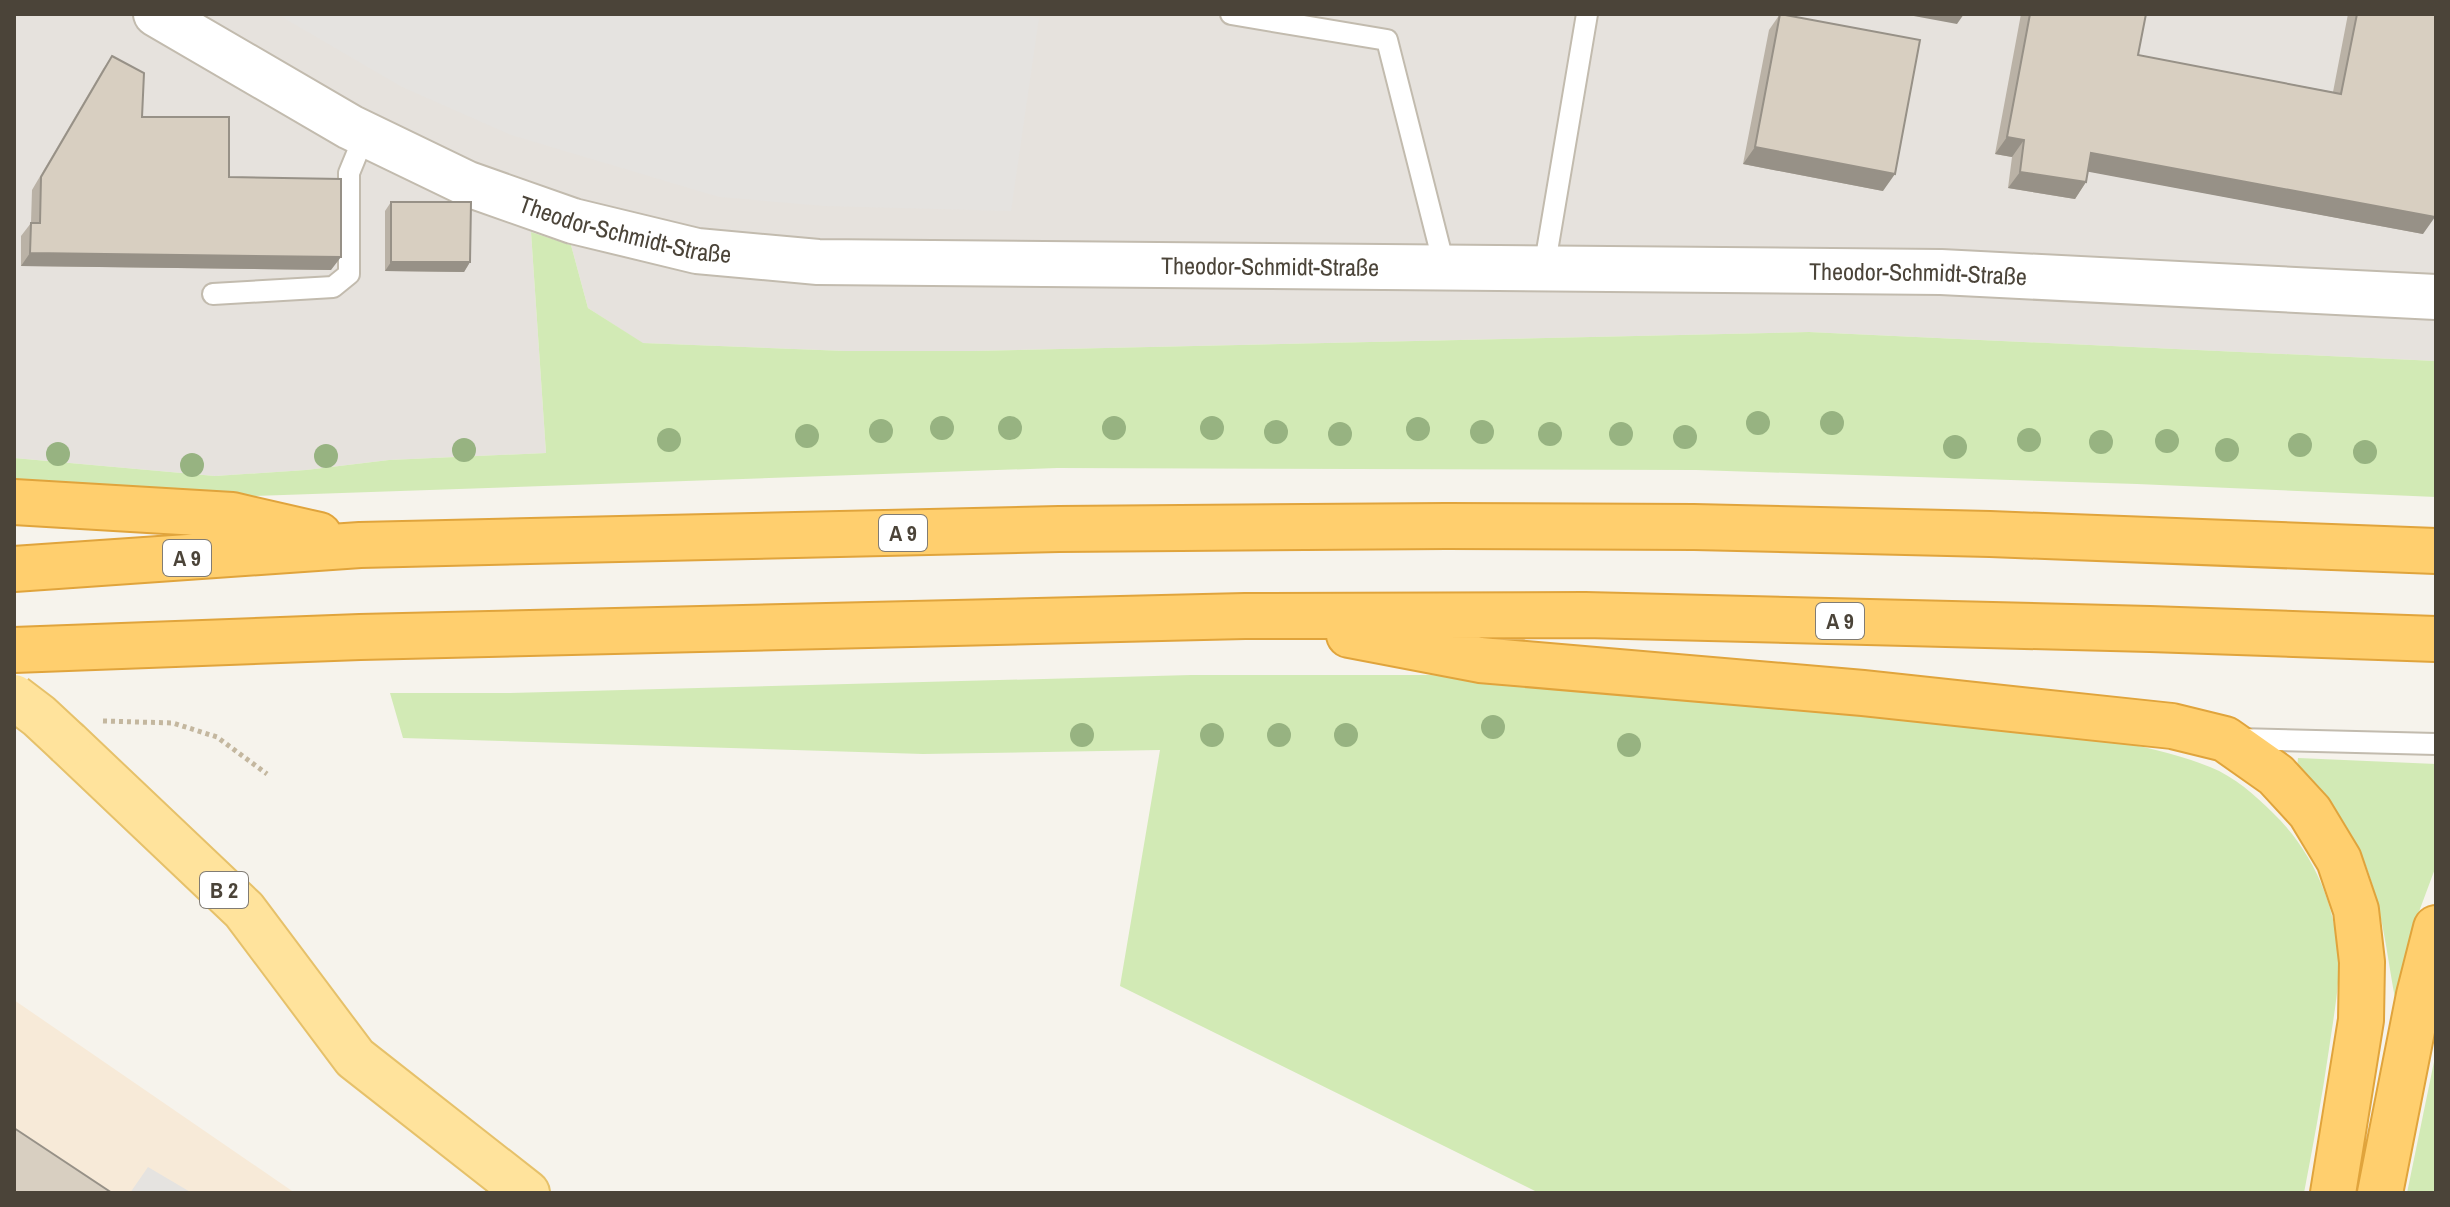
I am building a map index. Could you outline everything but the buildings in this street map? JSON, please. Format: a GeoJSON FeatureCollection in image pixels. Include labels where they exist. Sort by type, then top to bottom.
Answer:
{"type":"FeatureCollection","features":[{"type":"Feature","properties":{"kind":"highway"},"geometry":{"type":"LineString","coordinates":[[14,502],[232,515],[360,545]]}},
{"type":"Feature","properties":{"kind":"highway","name":"A 9"},"geometry":{"type":"LineString","coordinates":[[14,569],[360,545],[1059,529],[1446,526],[1694,527],[1990,534],[2436,551]]}},
{"type":"Feature","properties":{"kind":"highway","name":"A 9"},"geometry":{"type":"LineString","coordinates":[[14,650],[360,637],[1245,616],[1585,615],[2436,639]]}},
{"type":"Feature","properties":{"kind":"highway"},"geometry":{"type":"LineString","coordinates":[[1245,616],[1480,660],[1863,693],[2095,717],[2172,726],[2225,739],[2276,775],[2310,812],[2339,860],[2356,910],[2362,962],[2361,1020],[2333,1193]]}},
{"type":"Feature","properties":{"kind":"highway"},"geometry":{"type":"LineString","coordinates":[[2380,1193],[2419,995],[2436,928]]}},
{"type":"Feature","properties":{"kind":"main road","name":"B 2"},"geometry":{"type":"LineString","coordinates":[[14,697],[39,716],[80,732],[244,910],[355,1058],[527,1193]]}},
{"type":"Feature","properties":{"kind":"street","name":"Theodor-Schmidt-Straße"},"geometry":{"type":"LineString","coordinates":[[156,14],[365,134],[468,184],[573,221],[697,251],[818,262],[1941,272],[2436,297]]}},
{"type":"Feature","properties":{"kind":"lane"},"geometry":{"type":"LineString","coordinates":[[1231,14],[1387,40],[1445,269]]}},
{"type":"Feature","properties":{"kind":"lane"},"geometry":{"type":"LineString","coordinates":[[1544,269],[1587,14]]}},
{"type":"Feature","properties":{"kind":"lane"},"geometry":{"type":"LineString","coordinates":[[213,294],[333,287],[349,274],[349,173],[365,134]]}},
{"type":"Feature","properties":{"kind":"lane"},"geometry":{"type":"LineString","coordinates":[[2225,739],[2436,744]]}},
{"type":"Feature","properties":{"kind":"path"},"geometry":{"type":"LineString","coordinates":[[80,732],[173,723],[217,737],[267,774]]}},
{"type":"Feature","properties":{"kind":"shaded area"},"geometry":{"type":"Polygon","coordinates":[[[14,14],[2436,14],[2436,361],[1809,332],[972,351],[846,351],[642,343],[588,308],[571,245],[531,232],[546,453],[389,460],[215,476],[14,458],[14,14]]]}},
{"type":"Feature","properties":{"kind":"shaded area"},"geometry":{"type":"Polygon","coordinates":[[[277,14],[1013,14],[1039,18],[1011,211],[824,206],[719,197],[511,135],[402,87],[277,14]]]}},
{"type":"Feature","properties":{"kind":"shaded area"},"geometry":{"type":"Polygon","coordinates":[[[14,1000],[295,1193],[14,1193],[14,1000]]]}},
{"type":"Feature","properties":{"kind":"shaded area"},"geometry":{"type":"Polygon","coordinates":[[[148,1167],[192,1193],[130,1193],[148,1167]]]}},
{"type":"Feature","properties":{"kind":"green space"},"geometry":{"type":"Polygon","coordinates":[[[531,232],[571,245],[588,308],[643,343],[846,351],[972,351],[1809,332],[2436,361],[2436,497],[1696,470],[1057,468],[228,497],[14,481],[14,458],[215,476],[389,460],[546,453],[531,232]]]}},
{"type":"Feature","properties":{"kind":"green space"},"geometry":{"type":"Polygon","coordinates":[[[1191,675],[1430,675],[1527,680],[2111,740],[2198,762],[2219,771],[2259,800],[2303,849],[2324,891],[2336,936],[2336,1000],[2304,1193],[1539,1193],[1120,986],[1160,750],[923,754],[403,738],[390,693],[510,693],[1191,675]]]}},
{"type":"Feature","properties":{"kind":"green space"},"geometry":{"type":"Polygon","coordinates":[[[2298,758],[2436,764],[2436,866],[2417,917],[2395,998],[2369,874],[2346,826],[2297,768],[2298,758]]]}},
{"type":"Feature","properties":{"kind":"green space"},"geometry":{"type":"Polygon","coordinates":[[[2436,1052],[2436,1193],[2407,1193],[2436,1052]]]}}]}
